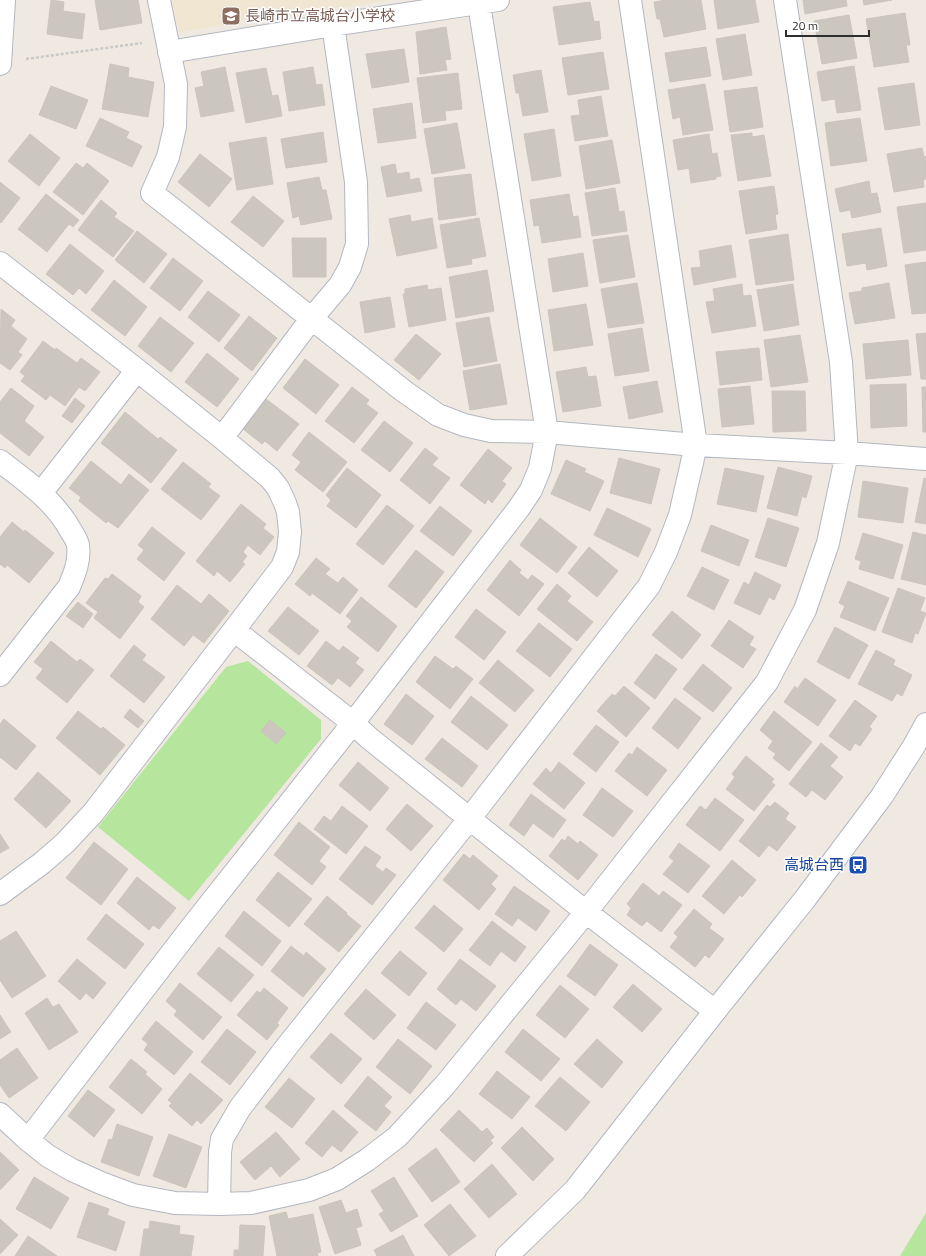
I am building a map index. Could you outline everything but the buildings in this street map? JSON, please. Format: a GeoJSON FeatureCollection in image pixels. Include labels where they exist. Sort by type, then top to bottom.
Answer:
{"type":"FeatureCollection","features":[{"type":"Feature","properties":{"kind":"street"},"geometry":{"type":"LineString","coordinates":[[0,63],[4,0]]}},
{"type":"Feature","properties":{"kind":"street"},"geometry":{"type":"LineString","coordinates":[[160,0],[176,84],[175,127],[168,157],[152,193],[405,392],[438,415],[464,425],[491,431],[547,432],[696,446],[847,453],[926,459]]}},
{"type":"Feature","properties":{"kind":"street"},"geometry":{"type":"LineString","coordinates":[[219,1204],[220,1152],[222,1139],[240,1108],[288,1045],[470,818],[649,586],[666,552],[680,515],[696,446],[630,0]]}},
{"type":"Feature","properties":{"kind":"street"},"geometry":{"type":"LineString","coordinates":[[0,1114],[48,1156],[72,1170],[100,1183],[133,1195],[175,1203],[250,1203],[310,1190],[337,1179],[367,1160],[397,1137],[444,1085],[586,912],[767,682],[805,610],[828,543],[847,453],[841,362],[785,0]]}},
{"type":"Feature","properties":{"kind":"street"},"geometry":{"type":"LineString","coordinates":[[28,1140],[194,924],[353,723],[519,508],[531,490],[540,468],[547,432],[489,2],[333,25],[168,46]]}},
{"type":"Feature","properties":{"kind":"street"},"geometry":{"type":"LineString","coordinates":[[222,438],[312,318],[340,285],[350,267],[357,244],[356,182],[333,25]]}},
{"type":"Feature","properties":{"kind":"street"},"geometry":{"type":"LineString","coordinates":[[0,263],[137,370],[270,478],[278,488],[288,512],[289,526],[288,552],[282,567],[93,813],[65,843],[42,863],[0,894]]}},
{"type":"Feature","properties":{"kind":"street"},"geometry":{"type":"LineString","coordinates":[[41,493],[137,370]]}},
{"type":"Feature","properties":{"kind":"street"},"geometry":{"type":"LineString","coordinates":[[0,461],[41,493],[65,520],[78,543],[79,557],[76,573],[69,586],[0,675]]}},
{"type":"Feature","properties":{"kind":"street"},"geometry":{"type":"LineString","coordinates":[[234,630],[353,723],[369,738],[586,912],[715,1011]]}},
{"type":"Feature","properties":{"kind":"street"},"geometry":{"type":"LineString","coordinates":[[507,1256],[575,1190],[828,869],[920,745],[926,724]]}},
{"type":"Feature","properties":{"kind":"path"},"geometry":{"type":"LineString","coordinates":[[0,63],[168,46]]}},
{"type":"Feature","properties":{"kind":"shaded area","name":"長崎市立高城台小学校"},"geometry":{"type":"Polygon","coordinates":[[[172,0],[392,0],[179,32],[172,0]]]}},
{"type":"Feature","properties":{"kind":"green space"},"geometry":{"type":"Polygon","coordinates":[[[248,661],[321,720],[321,739],[189,901],[98,827],[226,667],[248,661]]]}},
{"type":"Feature","properties":{"kind":"green space"},"geometry":{"type":"Polygon","coordinates":[[[926,1213],[926,1256],[900,1256],[926,1213]]]}},
{"type":"Feature","properties":{"kind":"place","name":"長崎市立高城台小学校"},"geometry":{"type":"Point","coordinates":[231,16]}},
{"type":"Feature","properties":{"kind":"place","name":"高城台西"},"geometry":{"type":"Point","coordinates":[858,865]}}]}
